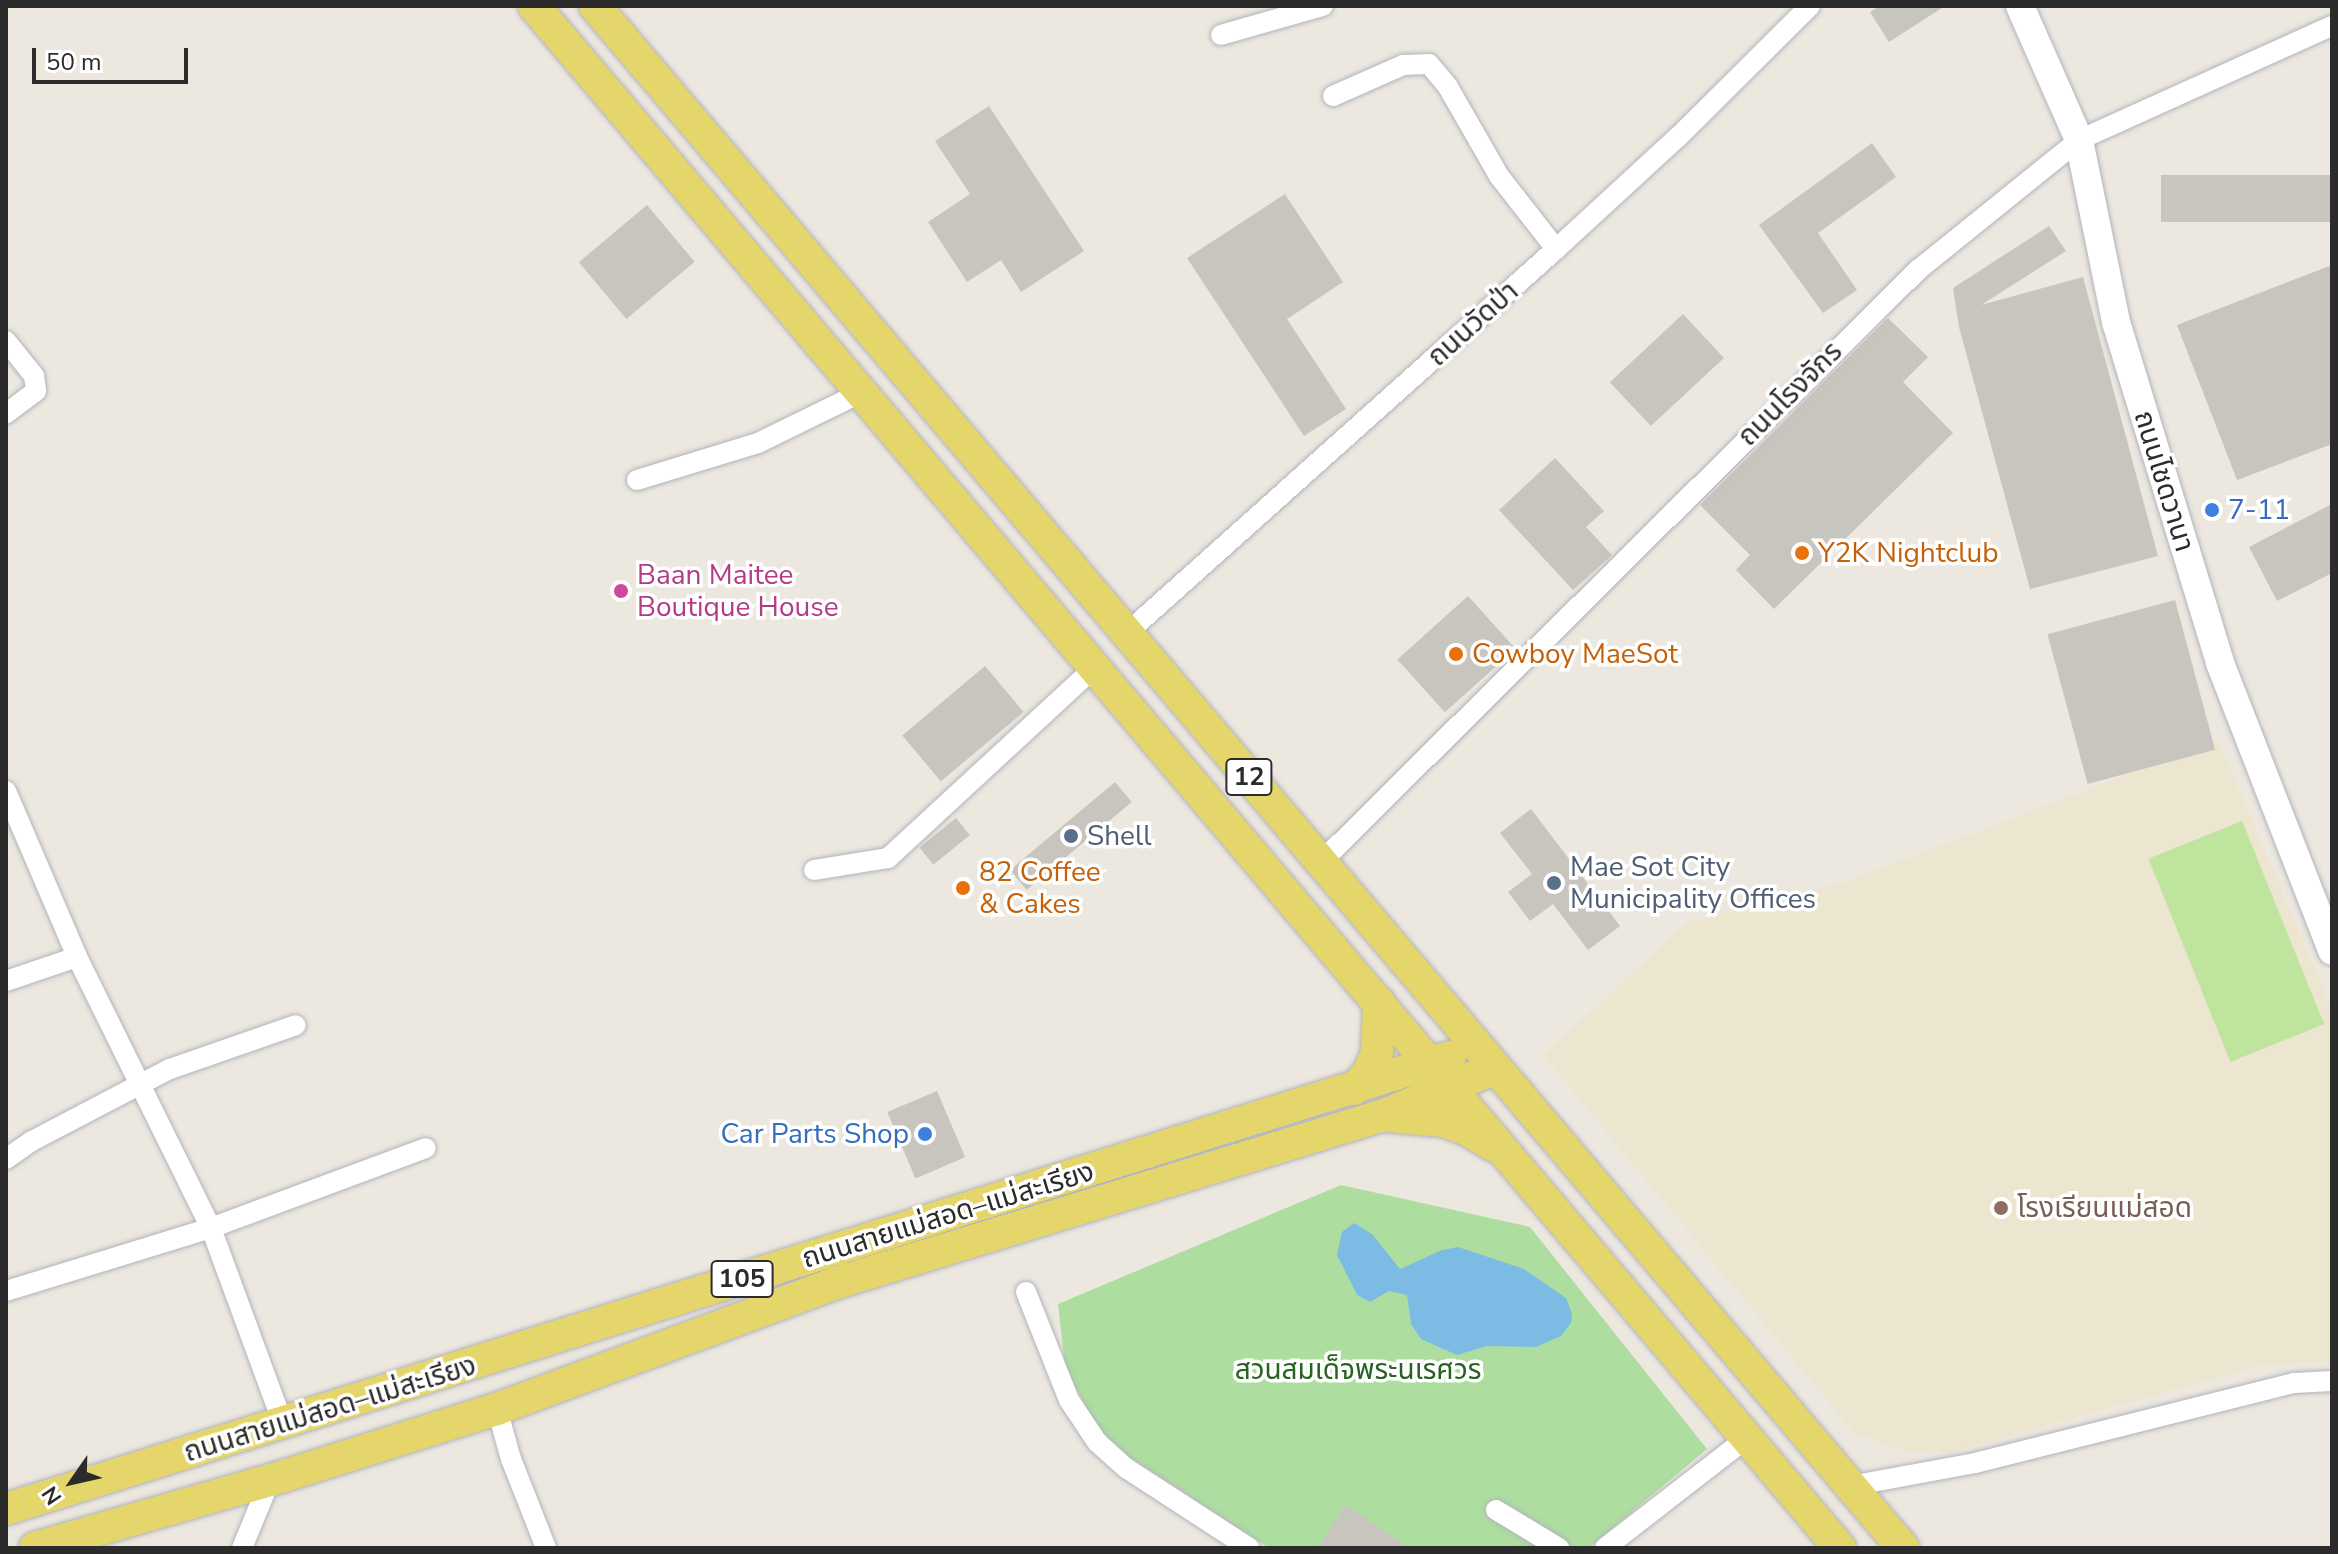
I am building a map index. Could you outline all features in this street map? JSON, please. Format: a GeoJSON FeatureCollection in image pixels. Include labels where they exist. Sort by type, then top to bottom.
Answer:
{"type":"FeatureCollection","features":[{"type":"Feature","properties":{"kind":"main road","name":"12"},"geometry":{"type":"LineString","coordinates":[[534,6],[1840,1548]]}},
{"type":"Feature","properties":{"kind":"main road","name":"12"},"geometry":{"type":"LineString","coordinates":[[595,6],[1903,1548]]}},
{"type":"Feature","properties":{"kind":"main road"},"geometry":{"type":"LineString","coordinates":[[823,346],[857,316]]}},
{"type":"Feature","properties":{"kind":"main road"},"geometry":{"type":"LineString","coordinates":[[1354,1089],[1369,1072],[1377,1052],[1379,1002]]}},
{"type":"Feature","properties":{"kind":"main road","name":"ถนนสายแม่สอด–แม่สะเรียง"},"geometry":{"type":"LineString","coordinates":[[6,1509],[283,1424],[1384,1115],[1442,1076],[1486,1056]]}},
{"type":"Feature","properties":{"kind":"main road","name":"ถนนสายแม่สอด–แม่สะเรียง"},"geometry":{"type":"LineString","coordinates":[[35,1548],[270,1480],[497,1409],[828,1269],[1354,1089],[1442,1076]]}},
{"type":"Feature","properties":{"kind":"main road"},"geometry":{"type":"LineString","coordinates":[[1384,1115],[1444,1121],[1466,1129],[1509,1155]]}},
{"type":"Feature","properties":{"kind":"street"},"geometry":{"type":"LineString","coordinates":[[1221,35],[1323,6]]}},
{"type":"Feature","properties":{"kind":"street","name":"ถนนวัดป่า"},"geometry":{"type":"LineString","coordinates":[[1127,633],[1556,249],[1678,137],[1810,6]]}},
{"type":"Feature","properties":{"kind":"street","name":"ถนนไชดวานา"},"geometry":{"type":"LineString","coordinates":[[2020,6],[2079,140],[2116,322],[2220,663],[2332,951]]}},
{"type":"Feature","properties":{"kind":"street","name":"ถนนโรงจักร"},"geometry":{"type":"LineString","coordinates":[[1321,862],[1862,322],[1918,270],[2079,140],[2332,26]]}},
{"type":"Feature","properties":{"kind":"street"},"geometry":{"type":"LineString","coordinates":[[1333,96],[1403,65],[1429,64],[1448,87],[1499,176],[1556,249]]}},
{"type":"Feature","properties":{"kind":"street"},"geometry":{"type":"LineString","coordinates":[[6,341],[34,376],[36,391],[6,414]]}},
{"type":"Feature","properties":{"kind":"street"},"geometry":{"type":"LineString","coordinates":[[637,480],[758,443],[862,392]]}},
{"type":"Feature","properties":{"kind":"street"},"geometry":{"type":"LineString","coordinates":[[814,870],[888,858],[1095,667]]}},
{"type":"Feature","properties":{"kind":"street"},"geometry":{"type":"LineString","coordinates":[[6,791],[77,957],[211,1228],[283,1424]]}},
{"type":"Feature","properties":{"kind":"street"},"geometry":{"type":"LineString","coordinates":[[6,981],[77,957]]}},
{"type":"Feature","properties":{"kind":"street"},"geometry":{"type":"LineString","coordinates":[[6,1159],[170,1069],[296,1025]]}},
{"type":"Feature","properties":{"kind":"street"},"geometry":{"type":"LineString","coordinates":[[6,1291],[211,1228],[426,1148]]}},
{"type":"Feature","properties":{"kind":"street"},"geometry":{"type":"LineString","coordinates":[[1026,1292],[1069,1400],[1097,1442],[1126,1468],[1249,1548]]}},
{"type":"Feature","properties":{"kind":"street"},"geometry":{"type":"LineString","coordinates":[[1850,1486],[1975,1463],[2294,1383],[2332,1381]]}},
{"type":"Feature","properties":{"kind":"street"},"geometry":{"type":"LineString","coordinates":[[497,1409],[511,1459],[546,1548]]}},
{"type":"Feature","properties":{"kind":"street"},"geometry":{"type":"LineString","coordinates":[[1605,1548],[1748,1437]]}},
{"type":"Feature","properties":{"kind":"street"},"geometry":{"type":"LineString","coordinates":[[242,1548],[270,1480]]}},
{"type":"Feature","properties":{"kind":"street"},"geometry":{"type":"LineString","coordinates":[[1496,1510],[1559,1548]]}},
{"type":"Feature","properties":{"kind":"shaded area","name":"โรงเรียนแม่สอด"},"geometry":{"type":"Polygon","coordinates":[[[2218,740],[2332,1009],[2332,1361],[2262,1365],[1950,1453],[1904,1451],[1854,1433],[1543,1055],[1688,922],[1845,882],[2218,740]]]}},
{"type":"Feature","properties":{"kind":"green space"},"geometry":{"type":"Polygon","coordinates":[[[2242,821],[2324,1024],[2230,1062],[2148,859],[2242,821]]]}},
{"type":"Feature","properties":{"kind":"green space","name":"สวนสมเด็จพระนเรศวร"},"geometry":{"type":"Polygon","coordinates":[[[1341,1185],[1530,1227],[1707,1449],[1589,1548],[1269,1548],[1103,1440],[1065,1366],[1058,1304],[1341,1185]]]}},
{"type":"Feature","properties":{"kind":"water"},"geometry":{"type":"Polygon","coordinates":[[[1354,1223],[1372,1234],[1400,1269],[1442,1250],[1458,1247],[1524,1269],[1566,1298],[1572,1314],[1571,1323],[1561,1336],[1536,1347],[1487,1346],[1457,1355],[1421,1339],[1411,1324],[1407,1295],[1389,1291],[1370,1302],[1357,1295],[1337,1255],[1342,1232],[1354,1223]]]}},
{"type":"Feature","properties":{"kind":"building"},"geometry":{"type":"Polygon","coordinates":[[[1880,6],[1945,6],[1889,42],[1870,12],[1880,6]]]}},
{"type":"Feature","properties":{"kind":"building"},"geometry":{"type":"Polygon","coordinates":[[[989,106],[1084,251],[1021,292],[1001,260],[967,282],[928,222],[970,194],[935,141],[989,106]]]}},
{"type":"Feature","properties":{"kind":"building"},"geometry":{"type":"Polygon","coordinates":[[[1872,143],[1896,177],[1818,233],[1857,290],[1823,313],[1759,225],[1872,143]]]}},
{"type":"Feature","properties":{"kind":"building"},"geometry":{"type":"Polygon","coordinates":[[[2161,175],[2332,175],[2332,222],[2161,222],[2161,175]]]}},
{"type":"Feature","properties":{"kind":"building"},"geometry":{"type":"Polygon","coordinates":[[[1285,194],[1343,282],[1287,319],[1346,409],[1304,436],[1187,258],[1285,194]]]}},
{"type":"Feature","properties":{"kind":"building"},"geometry":{"type":"Polygon","coordinates":[[[647,205],[695,262],[626,319],[579,262],[647,205]]]}},
{"type":"Feature","properties":{"kind":"building"},"geometry":{"type":"Polygon","coordinates":[[[2049,226],[2066,251],[1981,305],[2083,277],[2158,556],[2030,589],[1959,327],[1953,288],[2049,226]]]}},
{"type":"Feature","properties":{"kind":"building"},"geometry":{"type":"Polygon","coordinates":[[[2332,265],[2332,444],[2237,480],[2177,325],[2332,265]]]}},
{"type":"Feature","properties":{"kind":"building"},"geometry":{"type":"Polygon","coordinates":[[[1683,314],[1724,358],[1651,426],[1610,382],[1683,314]]]}},
{"type":"Feature","properties":{"kind":"building"},"geometry":{"type":"Polygon","coordinates":[[[1888,318],[1928,357],[1903,382],[1953,433],[1774,609],[1736,570],[1750,555],[1700,505],[1888,318]]]}},
{"type":"Feature","properties":{"kind":"building"},"geometry":{"type":"Polygon","coordinates":[[[1555,458],[1604,511],[1586,527],[1612,555],[1573,590],[1499,510],[1555,458]]]}},
{"type":"Feature","properties":{"kind":"building"},"geometry":{"type":"Polygon","coordinates":[[[2332,504],[2332,573],[2277,601],[2249,547],[2332,504]]]}},
{"type":"Feature","properties":{"kind":"building","name":"Cowboy MaeSot"},"geometry":{"type":"Polygon","coordinates":[[[1468,596],[1516,649],[1445,712],[1397,660],[1468,596]]]}},
{"type":"Feature","properties":{"kind":"building"},"geometry":{"type":"Polygon","coordinates":[[[2175,600],[2215,750],[2088,784],[2047,634],[2175,600]]]}},
{"type":"Feature","properties":{"kind":"building"},"geometry":{"type":"Polygon","coordinates":[[[985,666],[1024,712],[941,781],[902,735],[985,666]]]}},
{"type":"Feature","properties":{"kind":"building","name":"Shell"},"geometry":{"type":"Polygon","coordinates":[[[1115,782],[1132,802],[1027,890],[1010,870],[1115,782]]]}},
{"type":"Feature","properties":{"kind":"building","name":"Mae Sot City Municipality Offices"},"geometry":{"type":"Polygon","coordinates":[[[1531,809],[1620,926],[1588,950],[1553,904],[1530,921],[1508,892],[1532,874],[1500,833],[1531,809]]]}},
{"type":"Feature","properties":{"kind":"building"},"geometry":{"type":"Polygon","coordinates":[[[956,818],[970,835],[933,865],[919,848],[956,818]]]}},
{"type":"Feature","properties":{"kind":"building","name":"Car Parts Shop"},"geometry":{"type":"Polygon","coordinates":[[[937,1091],[965,1157],[915,1178],[887,1112],[937,1091]]]}},
{"type":"Feature","properties":{"kind":"building"},"geometry":{"type":"Polygon","coordinates":[[[1346,1505],[1409,1548],[1317,1548],[1346,1505]]]}},
{"type":"Feature","properties":{"kind":"place","name":"7-11"},"geometry":{"type":"Point","coordinates":[2212,510]}},
{"type":"Feature","properties":{"kind":"place","name":"Y2K Nightclub"},"geometry":{"type":"Point","coordinates":[1802,553]}},
{"type":"Feature","properties":{"kind":"place","name":"Baan Maitee Boutique House"},"geometry":{"type":"Point","coordinates":[621,591]}},
{"type":"Feature","properties":{"kind":"place","name":"Cowboy MaeSot"},"geometry":{"type":"Point","coordinates":[1456,654]}},
{"type":"Feature","properties":{"kind":"place","name":"Shell"},"geometry":{"type":"Point","coordinates":[1071,836]}},
{"type":"Feature","properties":{"kind":"place","name":"Mae Sot City Municipality Offices"},"geometry":{"type":"Point","coordinates":[1554,883]}},
{"type":"Feature","properties":{"kind":"place","name":"82 Coffee & Cakes"},"geometry":{"type":"Point","coordinates":[963,888]}},
{"type":"Feature","properties":{"kind":"place","name":"Car Parts Shop"},"geometry":{"type":"Point","coordinates":[925,1134]}},
{"type":"Feature","properties":{"kind":"place","name":"โรงเรียนแม่สอด"},"geometry":{"type":"Point","coordinates":[2001,1208]}}]}
